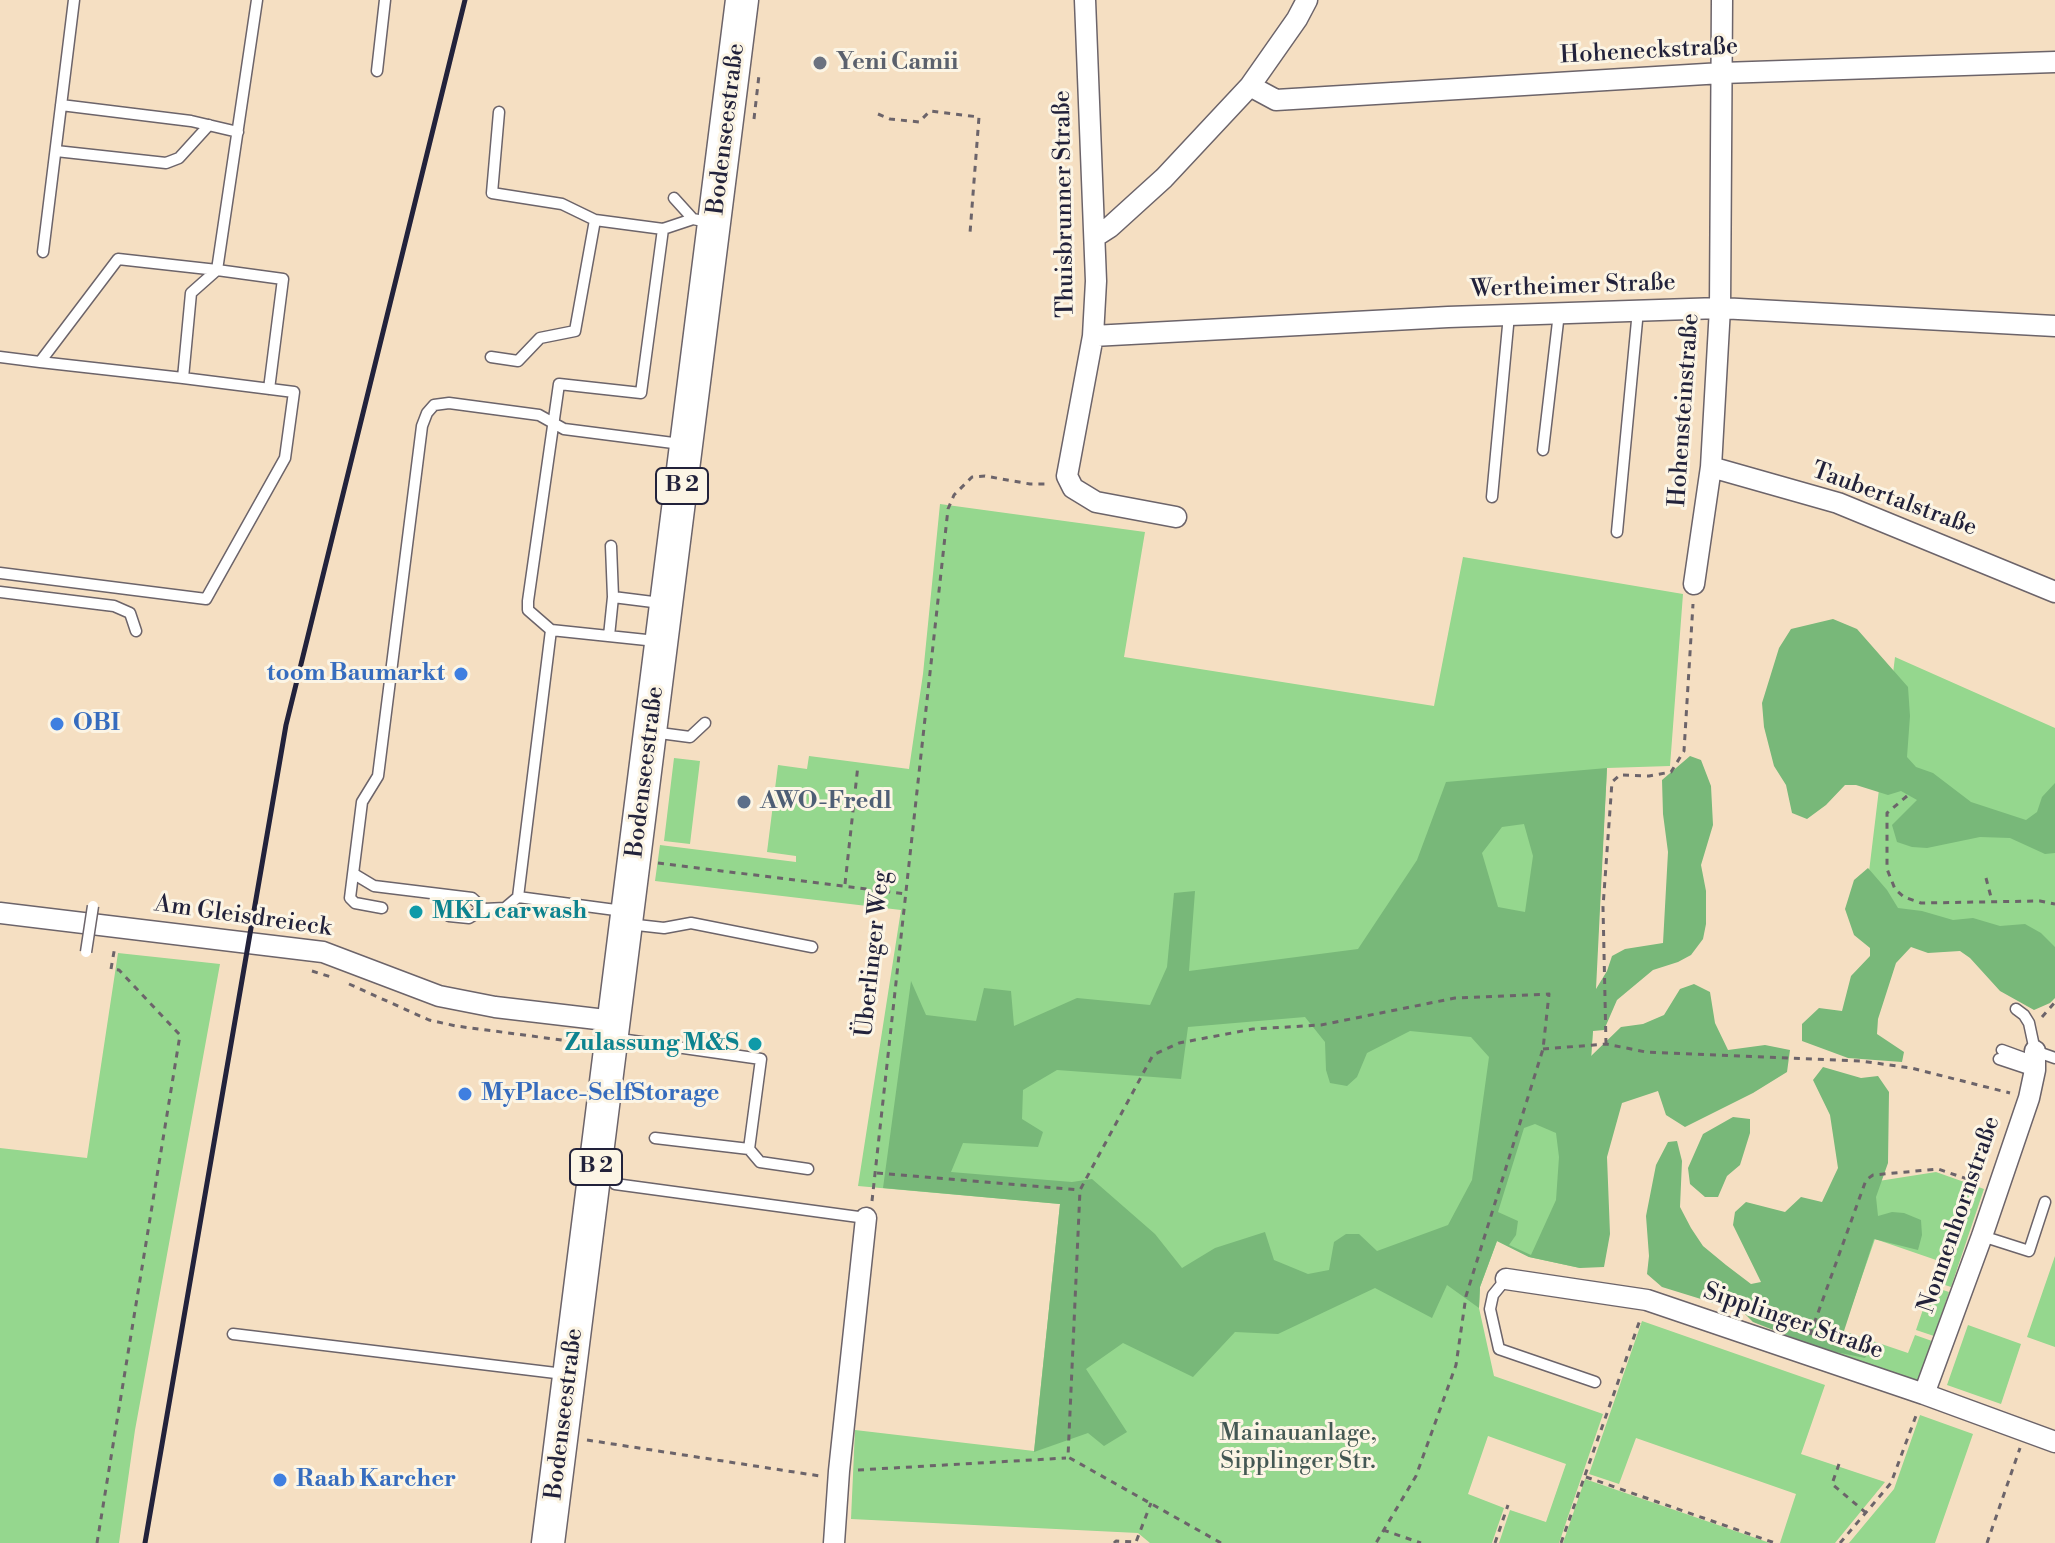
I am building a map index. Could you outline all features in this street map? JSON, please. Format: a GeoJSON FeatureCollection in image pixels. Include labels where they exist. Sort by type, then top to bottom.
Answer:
{"type":"FeatureCollection","features":[{"type":"Feature","properties":{"kind":"main road","name":"Bodenseestraße"},"geometry":{"type":"LineString","coordinates":[[548,1543],[570,1375],[603,1034],[627,918],[687,444],[705,220],[742,0]]}},
{"type":"Feature","properties":{"kind":"street","name":"Thuisbrunner Straße"},"geometry":{"type":"LineString","coordinates":[[1067,476],[1093,336],[1096,236],[1085,0]]}},
{"type":"Feature","properties":{"kind":"street"},"geometry":{"type":"LineString","coordinates":[[1096,236],[1164,178],[1250,86],[1307,0]]}},
{"type":"Feature","properties":{"kind":"street","name":"Hohensteinstraße"},"geometry":{"type":"LineString","coordinates":[[1694,584],[1711,467],[1720,308],[1722,0]]}},
{"type":"Feature","properties":{"kind":"street","name":"Hoheneckstraße"},"geometry":{"type":"LineString","coordinates":[[1250,86],[1276,100],[1722,73],[2055,62]]}},
{"type":"Feature","properties":{"kind":"street","name":"Wertheimer Straße"},"geometry":{"type":"LineString","coordinates":[[1093,336],[1509,315],[1720,308],[2055,326]]}},
{"type":"Feature","properties":{"kind":"street","name":"Taubertalstraße"},"geometry":{"type":"LineString","coordinates":[[1711,467],[1838,503],[2055,592]]}},
{"type":"Feature","properties":{"kind":"street"},"geometry":{"type":"LineString","coordinates":[[1067,476],[1073,488],[1096,502],[1176,517]]}},
{"type":"Feature","properties":{"kind":"street","name":"Am Gleisdreieck"},"geometry":{"type":"LineString","coordinates":[[0,913],[323,952],[439,996],[603,1034]]}},
{"type":"Feature","properties":{"kind":"street","name":"Nonnenhornstraße"},"geometry":{"type":"LineString","coordinates":[[1924,1394],[1982,1236],[2040,1060]]}},
{"type":"Feature","properties":{"kind":"street"},"geometry":{"type":"LineString","coordinates":[[834,1543],[866,1218]]}},
{"type":"Feature","properties":{"kind":"street","name":"Sipplinger Straße"},"geometry":{"type":"LineString","coordinates":[[1506,1279],[1647,1300],[2055,1442]]}},
{"type":"Feature","properties":{"kind":"lane"},"geometry":{"type":"LineString","coordinates":[[43,252],[74,0]]}},
{"type":"Feature","properties":{"kind":"lane"},"geometry":{"type":"LineString","coordinates":[[183,378],[191,293],[217,270],[257,0]]}},
{"type":"Feature","properties":{"kind":"lane"},"geometry":{"type":"LineString","coordinates":[[377,71],[385,0]]}},
{"type":"Feature","properties":{"kind":"lane"},"geometry":{"type":"LineString","coordinates":[[61,105],[209,125],[238,132]]}},
{"type":"Feature","properties":{"kind":"lane"},"geometry":{"type":"LineString","coordinates":[[499,112],[492,193],[562,204],[595,220],[663,229],[705,220]]}},
{"type":"Feature","properties":{"kind":"lane"},"geometry":{"type":"LineString","coordinates":[[56,151],[166,163],[179,158],[209,125]]}},
{"type":"Feature","properties":{"kind":"lane"},"geometry":{"type":"LineString","coordinates":[[674,198],[705,220]]}},
{"type":"Feature","properties":{"kind":"lane"},"geometry":{"type":"LineString","coordinates":[[491,357],[518,361],[540,338],[575,331],[595,220]]}},
{"type":"Feature","properties":{"kind":"lane"},"geometry":{"type":"LineString","coordinates":[[662,642],[551,630],[528,610],[528,601],[559,384],[641,393],[663,229]]}},
{"type":"Feature","properties":{"kind":"lane"},"geometry":{"type":"LineString","coordinates":[[40,362],[118,259],[217,270],[283,279],[269,389]]}},
{"type":"Feature","properties":{"kind":"lane"},"geometry":{"type":"LineString","coordinates":[[1617,532],[1638,310]]}},
{"type":"Feature","properties":{"kind":"lane"},"geometry":{"type":"LineString","coordinates":[[1543,450],[1559,313]]}},
{"type":"Feature","properties":{"kind":"lane"},"geometry":{"type":"LineString","coordinates":[[1492,497],[1509,315]]}},
{"type":"Feature","properties":{"kind":"lane"},"geometry":{"type":"LineString","coordinates":[[0,357],[294,392],[285,458],[206,599],[0,573]]}},
{"type":"Feature","properties":{"kind":"lane"},"geometry":{"type":"LineString","coordinates":[[382,908],[355,903],[350,898],[362,802],[378,776],[422,426],[427,413],[434,405],[449,403],[529,413],[564,429],[687,444]]}},
{"type":"Feature","properties":{"kind":"lane"},"geometry":{"type":"LineString","coordinates":[[609,636],[613,597],[611,546]]}},
{"type":"Feature","properties":{"kind":"lane"},"geometry":{"type":"LineString","coordinates":[[0,592],[114,606],[130,613],[136,631]]}},
{"type":"Feature","properties":{"kind":"lane"},"geometry":{"type":"LineString","coordinates":[[613,597],[667,604]]}},
{"type":"Feature","properties":{"kind":"lane"},"geometry":{"type":"LineString","coordinates":[[449,916],[469,918],[484,909],[505,908],[518,897],[551,630]]}},
{"type":"Feature","properties":{"kind":"lane"},"geometry":{"type":"LineString","coordinates":[[651,732],[690,737],[705,723]]}},
{"type":"Feature","properties":{"kind":"lane"},"geometry":{"type":"LineString","coordinates":[[354,874],[374,886],[472,898],[484,909]]}},
{"type":"Feature","properties":{"kind":"lane"},"geometry":{"type":"LineString","coordinates":[[518,897],[664,928],[691,923],[812,947]]}},
{"type":"Feature","properties":{"kind":"lane"},"geometry":{"type":"LineString","coordinates":[[86,952],[93,906]]}},
{"type":"Feature","properties":{"kind":"lane"},"geometry":{"type":"LineString","coordinates":[[2001,1055],[2040,1060],[2029,1023],[2024,1015],[2014,1014]]}},
{"type":"Feature","properties":{"kind":"lane"},"geometry":{"type":"LineString","coordinates":[[603,1034],[761,1059],[749,1149]]}},
{"type":"Feature","properties":{"kind":"lane"},"geometry":{"type":"LineString","coordinates":[[655,1138],[749,1149],[760,1162],[808,1169]]}},
{"type":"Feature","properties":{"kind":"lane"},"geometry":{"type":"LineString","coordinates":[[615,1184],[866,1218]]}},
{"type":"Feature","properties":{"kind":"lane"},"geometry":{"type":"LineString","coordinates":[[1982,1236],[2029,1251],[2045,1202]]}},
{"type":"Feature","properties":{"kind":"lane"},"geometry":{"type":"LineString","coordinates":[[1506,1279],[1493,1295],[1490,1309],[1499,1349],[1595,1382]]}},
{"type":"Feature","properties":{"kind":"lane"},"geometry":{"type":"LineString","coordinates":[[233,1334],[570,1375]]}},
{"type":"Feature","properties":{"kind":"path"},"geometry":{"type":"LineString","coordinates":[[878,114],[890,119],[919,122],[930,111],[979,117],[970,233]]}},
{"type":"Feature","properties":{"kind":"path","name":"Überlinger Weg"},"geometry":{"type":"LineString","coordinates":[[866,1218],[872,1205],[876,1173],[948,509],[954,495],[972,477],[1047,485],[1059,483],[1067,476]]}},
{"type":"Feature","properties":{"kind":"path"},"geometry":{"type":"LineString","coordinates":[[1606,1044],[1603,907],[1612,782],[1620,775],[1649,776],[1671,772],[1684,751],[1694,584]]}},
{"type":"Feature","properties":{"kind":"path"},"geometry":{"type":"LineString","coordinates":[[845,886],[858,765]]}},
{"type":"Feature","properties":{"kind":"path"},"geometry":{"type":"LineString","coordinates":[[1907,796],[1887,813],[1887,869],[1895,889],[1904,897],[1921,903],[2040,901],[2055,904]]}},
{"type":"Feature","properties":{"kind":"path"},"geometry":{"type":"LineString","coordinates":[[658,863],[907,894]]}},
{"type":"Feature","properties":{"kind":"path"},"geometry":{"type":"LineString","coordinates":[[1986,878],[1992,901]]}},
{"type":"Feature","properties":{"kind":"path"},"geometry":{"type":"LineString","coordinates":[[97,1543],[180,1035],[119,970],[111,969],[115,946]]}},
{"type":"Feature","properties":{"kind":"path"},"geometry":{"type":"LineString","coordinates":[[305,969],[332,977]]}},
{"type":"Feature","properties":{"kind":"path"},"geometry":{"type":"LineString","coordinates":[[344,982],[429,1020],[456,1026],[603,1034]]}},
{"type":"Feature","properties":{"kind":"path"},"geometry":{"type":"LineString","coordinates":[[1068,1457],[1080,1190],[1153,1055],[1179,1043],[1253,1029],[1321,1025],[1455,998],[1549,994],[1543,1049],[1466,1296],[1456,1365],[1416,1476],[1376,1543]]}},
{"type":"Feature","properties":{"kind":"path"},"geometry":{"type":"LineString","coordinates":[[1543,1049],[1606,1044],[1646,1052],[1861,1061],[1911,1068],[2029,1098]]}},
{"type":"Feature","properties":{"kind":"path"},"geometry":{"type":"LineString","coordinates":[[1803,1353],[1866,1180],[1873,1175],[1938,1169],[1998,1189]]}},
{"type":"Feature","properties":{"kind":"path"},"geometry":{"type":"LineString","coordinates":[[876,1173],[1080,1190]]}},
{"type":"Feature","properties":{"kind":"path"},"geometry":{"type":"LineString","coordinates":[[1561,1543],[1647,1300]]}},
{"type":"Feature","properties":{"kind":"path"},"geometry":{"type":"LineString","coordinates":[[1840,1543],[1891,1483],[1924,1394]]}},
{"type":"Feature","properties":{"kind":"path"},"geometry":{"type":"LineString","coordinates":[[1987,1543],[2026,1432]]}},
{"type":"Feature","properties":{"kind":"path"},"geometry":{"type":"LineString","coordinates":[[583,1439],[839,1475],[1068,1457],[1221,1543]]}},
{"type":"Feature","properties":{"kind":"path"},"geometry":{"type":"LineString","coordinates":[[1839,1464],[1832,1484],[1866,1513]]}},
{"type":"Feature","properties":{"kind":"path"},"geometry":{"type":"LineString","coordinates":[[1585,1477],[1775,1543]]}},
{"type":"Feature","properties":{"kind":"path"},"geometry":{"type":"LineString","coordinates":[[1114,1543],[1136,1543],[1151,1502]]}},
{"type":"Feature","properties":{"kind":"path"},"geometry":{"type":"LineString","coordinates":[[1495,1543],[1508,1505]]}},
{"type":"Feature","properties":{"kind":"path"},"geometry":{"type":"LineString","coordinates":[[1383,1530],[1421,1543]]}},
{"type":"Feature","properties":{"kind":"green space","name":"Mainauanlage, Sipplinger Str."},"geometry":{"type":"Polygon","coordinates":[[[940,504],[1145,532],[1124,657],[1434,706],[1463,557],[1683,594],[1670,766],[1607,768],[1580,1268],[1529,1257],[1497,1241],[1480,1287],[1479,1308],[1494,1376],[1603,1414],[1559,1543],[1499,1543],[1510,1510],[1546,1522],[1566,1464],[1488,1436],[1468,1494],[1504,1508],[1492,1543],[1150,1543],[1138,1533],[851,1519],[855,1430],[1034,1451],[1060,1204],[858,1186],[901,910],[655,881],[660,845],[796,862],[796,856],[767,852],[778,765],[807,769],[809,756],[909,769],[923,674],[940,504]]]}},
{"type":"Feature","properties":{"kind":"green space"},"geometry":{"type":"Polygon","coordinates":[[[1833,619],[1857,629],[1908,687],[1910,716],[1907,757],[1916,767],[1933,773],[1971,802],[2026,820],[2037,812],[2042,797],[2055,783],[2055,853],[2045,854],[2010,838],[1980,837],[1927,848],[1897,842],[1892,825],[1917,800],[1901,791],[1888,795],[1856,785],[1845,785],[1807,819],[1792,813],[1786,785],[1774,766],[1764,727],[1762,703],[1779,648],[1791,629],[1833,619]]]}},
{"type":"Feature","properties":{"kind":"green space"},"geometry":{"type":"Polygon","coordinates":[[[1895,657],[2055,728],[2055,977],[1864,913],[1895,657]]]}},
{"type":"Feature","properties":{"kind":"green space"},"geometry":{"type":"Polygon","coordinates":[[[1690,756],[1701,760],[1711,786],[1713,825],[1701,865],[1706,891],[1703,939],[1691,955],[1653,970],[1617,1000],[1604,1030],[1593,1031],[1591,1056],[1621,1027],[1643,1024],[1664,1015],[1680,989],[1694,984],[1710,992],[1715,1023],[1728,1050],[1765,1045],[1790,1050],[1787,1072],[1685,1127],[1666,1115],[1658,1091],[1622,1103],[1607,1157],[1610,1234],[1604,1267],[1580,1268],[1529,1257],[1497,1241],[1480,1287],[1479,1308],[1447,1285],[1432,1318],[1375,1288],[1278,1334],[1235,1332],[1193,1377],[1123,1343],[1086,1369],[1127,1432],[1104,1446],[1088,1433],[1034,1452],[1060,1204],[883,1188],[911,981],[926,1015],[976,1021],[984,988],[1011,991],[1014,1026],[1077,998],[1150,1005],[1167,967],[1174,893],[1195,891],[1189,971],[1358,949],[1417,860],[1446,782],[1607,768],[1596,989],[1612,956],[1625,949],[1663,943],[1668,852],[1662,780],[1690,756]],[[1524,824],[1502,827],[1482,853],[1498,907],[1525,912],[1533,856],[1524,824]],[[1305,1017],[1188,1027],[1181,1079],[1057,1070],[1023,1090],[1022,1119],[1043,1132],[1038,1147],[963,1143],[951,1172],[1072,1182],[1092,1179],[1155,1234],[1182,1268],[1215,1248],[1265,1232],[1274,1260],[1308,1274],[1329,1270],[1334,1242],[1346,1234],[1359,1234],[1377,1251],[1448,1225],[1472,1180],[1489,1057],[1471,1037],[1410,1031],[1367,1053],[1357,1077],[1347,1086],[1330,1083],[1325,1042],[1305,1017]],[[1535,1124],[1524,1128],[1498,1212],[1518,1221],[1516,1235],[1509,1245],[1531,1255],[1556,1200],[1559,1157],[1556,1133],[1535,1124]]]}},
{"type":"Feature","properties":{"kind":"green space"},"geometry":{"type":"Polygon","coordinates":[[[674,758],[700,761],[690,844],[664,841],[674,758]]]}},
{"type":"Feature","properties":{"kind":"green space"},"geometry":{"type":"Polygon","coordinates":[[[1868,868],[1898,908],[1953,920],[1973,918],[2000,926],[2025,924],[2041,933],[2055,947],[2055,998],[2034,1010],[2000,991],[1960,951],[1928,953],[1911,947],[1896,963],[1878,1019],[1877,1034],[1904,1052],[1902,1062],[1848,1058],[1802,1041],[1802,1024],[1819,1008],[1842,1011],[1851,976],[1870,956],[1870,948],[1854,935],[1845,909],[1854,880],[1868,868]]]}},
{"type":"Feature","properties":{"kind":"green space"},"geometry":{"type":"Polygon","coordinates":[[[118,953],[220,964],[135,1430],[119,1543],[0,1543],[0,1148],[87,1158],[118,953]]]}},
{"type":"Feature","properties":{"kind":"green space"},"geometry":{"type":"Polygon","coordinates":[[[1823,1067],[1861,1078],[1878,1076],[1889,1092],[1888,1163],[1876,1197],[1878,1216],[1904,1213],[1921,1220],[1922,1235],[1918,1250],[1874,1239],[1844,1331],[1867,1341],[1871,1349],[1865,1358],[1821,1349],[1753,1322],[1743,1312],[1662,1287],[1647,1274],[1646,1216],[1656,1165],[1668,1142],[1677,1141],[1682,1161],[1680,1207],[1691,1228],[1703,1246],[1726,1265],[1751,1284],[1761,1282],[1733,1225],[1735,1212],[1746,1202],[1785,1212],[1801,1197],[1822,1202],[1838,1168],[1830,1115],[1813,1080],[1823,1067]]]}},
{"type":"Feature","properties":{"kind":"green space"},"geometry":{"type":"Polygon","coordinates":[[[1733,1117],[1750,1119],[1750,1133],[1740,1165],[1727,1176],[1718,1197],[1705,1197],[1690,1184],[1688,1168],[1703,1134],[1733,1117]]]}},
{"type":"Feature","properties":{"kind":"green space"},"geometry":{"type":"Polygon","coordinates":[[[1936,1172],[1984,1189],[1951,1287],[1933,1281],[1939,1261],[1875,1239],[1843,1331],[1908,1353],[1915,1335],[1932,1341],[1917,1383],[1810,1346],[1866,1183],[1936,1172]]]}},
{"type":"Feature","properties":{"kind":"green space"},"geometry":{"type":"Polygon","coordinates":[[[2055,1256],[2055,1347],[2027,1337],[2055,1256]]]}},
{"type":"Feature","properties":{"kind":"green space"},"geometry":{"type":"Polygon","coordinates":[[[1931,1286],[1949,1292],[1934,1336],[1916,1330],[1931,1286]]]}},
{"type":"Feature","properties":{"kind":"green space"},"geometry":{"type":"Polygon","coordinates":[[[1642,1321],[1825,1385],[1801,1454],[1885,1482],[1835,1543],[1780,1543],[1796,1494],[1636,1438],[1619,1484],[1589,1474],[1642,1321]]]}},
{"type":"Feature","properties":{"kind":"green space"},"geometry":{"type":"Polygon","coordinates":[[[1968,1325],[2021,1344],[2001,1404],[1947,1385],[1968,1325]]]}},
{"type":"Feature","properties":{"kind":"green space"},"geometry":{"type":"Polygon","coordinates":[[[1920,1415],[1973,1434],[1935,1543],[1849,1543],[1894,1489],[1920,1415]]]}},
{"type":"Feature","properties":{"kind":"green space"},"geometry":{"type":"Polygon","coordinates":[[[1585,1479],[1770,1543],[1563,1543],[1585,1479]]]}},
{"type":"Feature","properties":{"kind":"railway"},"geometry":{"type":"LineString","coordinates":[[145,1543],[286,725],[465,0]]}},
{"type":"Feature","properties":{"kind":"place","name":"Yeni Camii"},"geometry":{"type":"Point","coordinates":[820,63]}},
{"type":"Feature","properties":{"kind":"place","name":"toom Baumarkt"},"geometry":{"type":"Point","coordinates":[461,674]}},
{"type":"Feature","properties":{"kind":"place","name":"OBI"},"geometry":{"type":"Point","coordinates":[57,724]}},
{"type":"Feature","properties":{"kind":"place","name":"AWO-Fredl"},"geometry":{"type":"Point","coordinates":[744,802]}},
{"type":"Feature","properties":{"kind":"place","name":"MKL carwash"},"geometry":{"type":"Point","coordinates":[416,912]}},
{"type":"Feature","properties":{"kind":"place","name":"Zulassung M&S"},"geometry":{"type":"Point","coordinates":[755,1044]}},
{"type":"Feature","properties":{"kind":"place","name":"MyPlace-SelfStorage"},"geometry":{"type":"Point","coordinates":[465,1094]}},
{"type":"Feature","properties":{"kind":"place","name":"Raab Karcher"},"geometry":{"type":"Point","coordinates":[280,1480]}}]}
